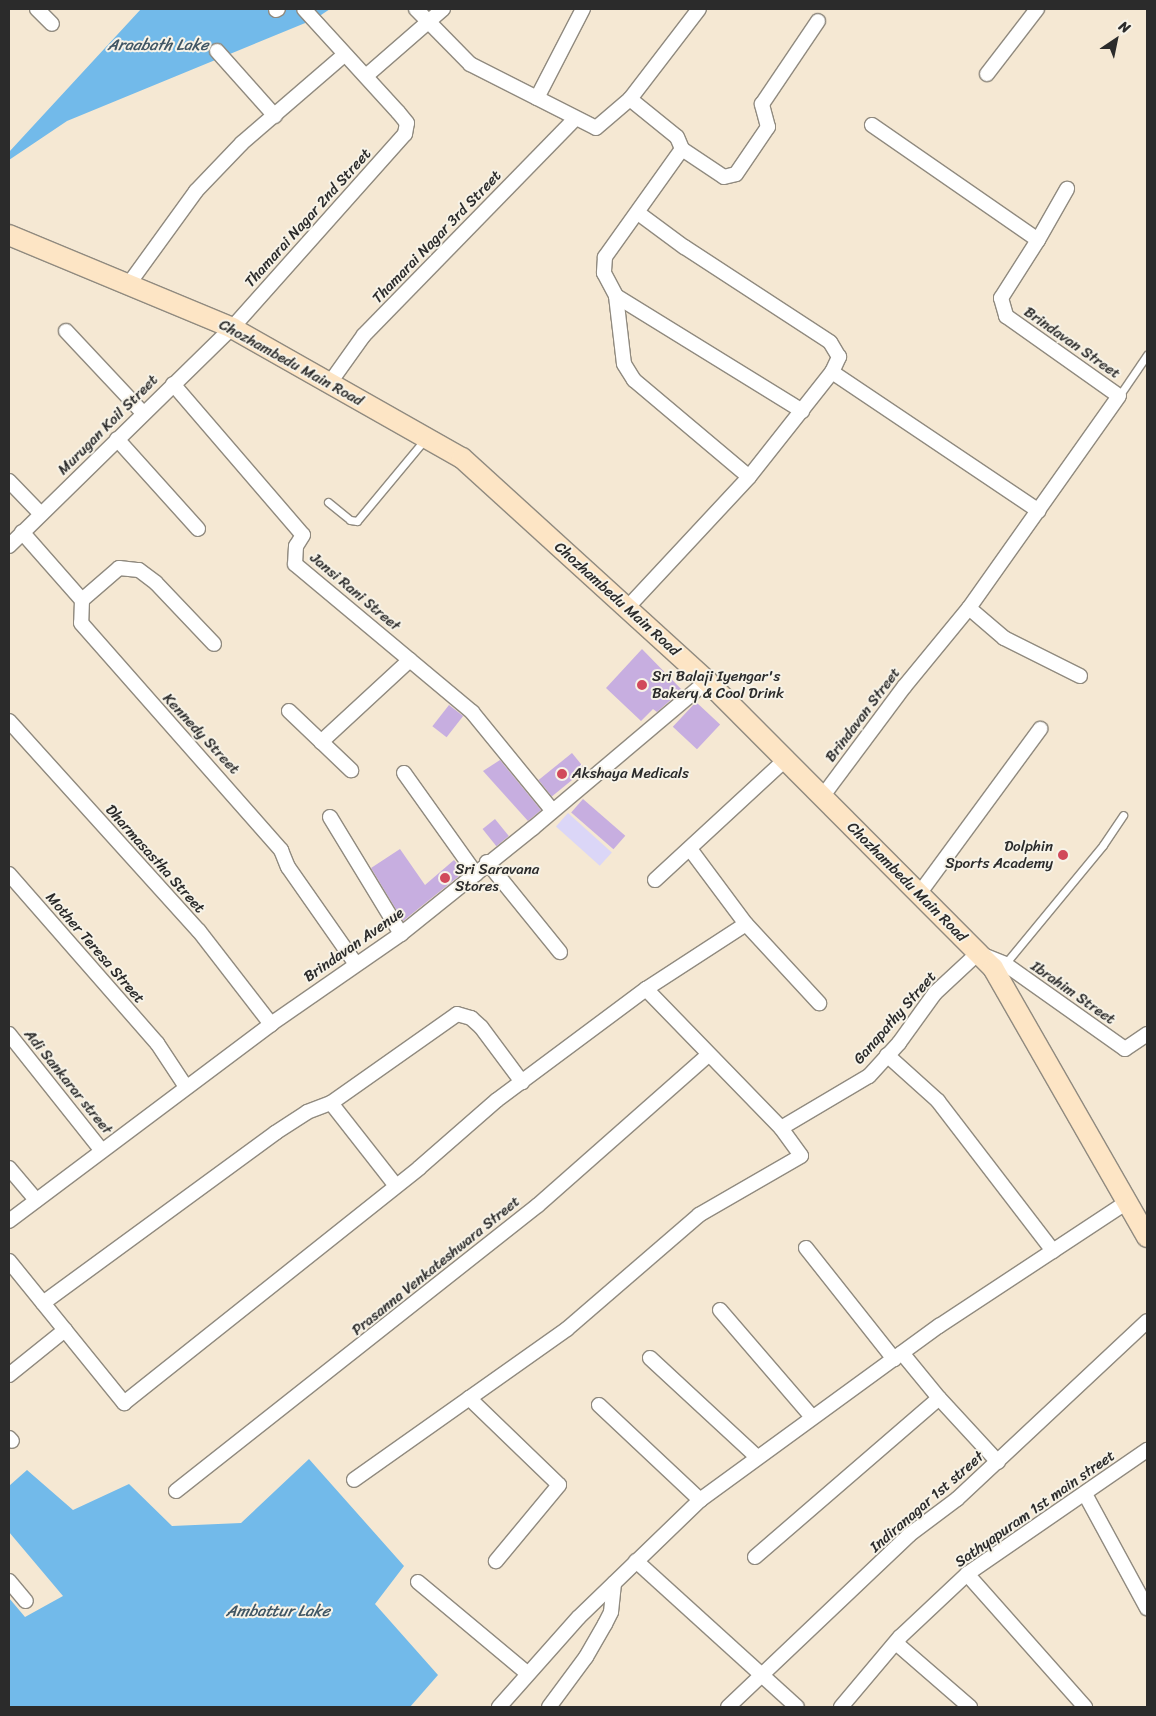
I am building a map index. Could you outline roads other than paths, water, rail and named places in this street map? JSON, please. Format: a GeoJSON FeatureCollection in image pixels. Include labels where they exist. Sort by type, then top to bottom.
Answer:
{"type":"FeatureCollection","features":[{"type":"Feature","properties":{"kind":"street"},"geometry":{"type":"LineString","coordinates":[[37,9],[52,24]]}},
{"type":"Feature","properties":{"kind":"street"},"geometry":{"type":"LineString","coordinates":[[304,9],[344,55],[366,76],[443,9]]}},
{"type":"Feature","properties":{"kind":"street"},"geometry":{"type":"LineString","coordinates":[[416,9],[470,64],[537,98],[574,120],[596,128],[630,100],[698,9]]}},
{"type":"Feature","properties":{"kind":"street"},"geometry":{"type":"LineString","coordinates":[[537,98],[584,9]]}},
{"type":"Feature","properties":{"kind":"street"},"geometry":{"type":"LineString","coordinates":[[987,74],[1037,9]]}},
{"type":"Feature","properties":{"kind":"street"},"geometry":{"type":"LineString","coordinates":[[630,100],[677,137],[682,150],[724,178],[736,174],[768,127],[762,104],[818,21]]}},
{"type":"Feature","properties":{"kind":"street"},"geometry":{"type":"LineString","coordinates":[[217,50],[275,116]]}},
{"type":"Feature","properties":{"kind":"street"},"geometry":{"type":"LineString","coordinates":[[128,285],[196,191],[242,143],[344,55]]}},
{"type":"Feature","properties":{"kind":"street","name":"Thamarai Nagar 2nd Street"},"geometry":{"type":"LineString","coordinates":[[232,328],[407,129],[407,123],[366,76]]}},
{"type":"Feature","properties":{"kind":"street","name":"Thamarai Nagar 3rd Street"},"geometry":{"type":"LineString","coordinates":[[329,384],[364,335],[574,120]]}},
{"type":"Feature","properties":{"kind":"street"},"geometry":{"type":"LineString","coordinates":[[872,125],[1038,240]]}},
{"type":"Feature","properties":{"kind":"street"},"geometry":{"type":"LineString","coordinates":[[682,150],[605,257],[604,273],[616,296],[619,343],[624,364],[634,380],[749,477]]}},
{"type":"Feature","properties":{"kind":"street","name":"Brindavan Street"},"geometry":{"type":"LineString","coordinates":[[822,796],[904,687],[969,608],[1119,396],[1006,316],[1001,298],[1038,240],[1067,189]]}},
{"type":"Feature","properties":{"kind":"street"},"geometry":{"type":"LineString","coordinates":[[627,608],[749,477],[832,372],[839,357],[830,342],[684,247],[638,213]]}},
{"type":"Feature","properties":{"kind":"street","name":"Chozhambedu Main Road"},"geometry":{"type":"LineString","coordinates":[[9,235],[232,328],[462,458],[707,681],[993,968],[1147,1236]]}},
{"type":"Feature","properties":{"kind":"street"},"geometry":{"type":"LineString","coordinates":[[616,296],[802,411]]}},
{"type":"Feature","properties":{"kind":"street","name":"Murugan Koil Street"},"geometry":{"type":"LineString","coordinates":[[9,546],[232,328]]}},
{"type":"Feature","properties":{"kind":"street"},"geometry":{"type":"LineString","coordinates":[[66,331],[143,413]]}},
{"type":"Feature","properties":{"kind":"street"},"geometry":{"type":"LineString","coordinates":[[832,372],[1039,510]]}},
{"type":"Feature","properties":{"kind":"street","name":"Jansi Rani Street"},"geometry":{"type":"LineString","coordinates":[[173,384],[303,535],[296,546],[295,564],[472,712],[552,810]]}},
{"type":"Feature","properties":{"kind":"street"},"geometry":{"type":"LineString","coordinates":[[117,439],[198,529]]}},
{"type":"Feature","properties":{"kind":"street"},"geometry":{"type":"LineString","coordinates":[[9,481],[41,514]]}},
{"type":"Feature","properties":{"kind":"street"},"geometry":{"type":"LineString","coordinates":[[22,532],[82,600],[119,568],[139,570],[156,582],[214,644]]}},
{"type":"Feature","properties":{"kind":"street","name":"Kennedy Street"},"geometry":{"type":"LineString","coordinates":[[82,600],[81,623],[281,850],[294,875],[356,964]]}},
{"type":"Feature","properties":{"kind":"street"},"geometry":{"type":"LineString","coordinates":[[969,608],[1004,638],[1080,676]]}},
{"type":"Feature","properties":{"kind":"street"},"geometry":{"type":"LineString","coordinates":[[321,742],[410,660]]}},
{"type":"Feature","properties":{"kind":"street","name":"Brindavan Avenue"},"geometry":{"type":"LineString","coordinates":[[9,1221],[271,1024],[400,934],[476,874],[488,862],[707,681]]}},
{"type":"Feature","properties":{"kind":"street"},"geometry":{"type":"LineString","coordinates":[[289,711],[351,770]]}},
{"type":"Feature","properties":{"kind":"street","name":"Dharmasastha Street"},"geometry":{"type":"LineString","coordinates":[[9,721],[199,932],[271,1024]]}},
{"type":"Feature","properties":{"kind":"street"},"geometry":{"type":"LineString","coordinates":[[919,894],[1040,728]]}},
{"type":"Feature","properties":{"kind":"street"},"geometry":{"type":"LineString","coordinates":[[655,880],[785,760]]}},
{"type":"Feature","properties":{"kind":"street"},"geometry":{"type":"LineString","coordinates":[[404,773],[476,874]]}},
{"type":"Feature","properties":{"kind":"street"},"geometry":{"type":"LineString","coordinates":[[330,817],[400,934]]}},
{"type":"Feature","properties":{"kind":"street"},"geometry":{"type":"LineString","coordinates":[[690,849],[746,924],[819,1003]]}},
{"type":"Feature","properties":{"kind":"street"},"geometry":{"type":"LineString","coordinates":[[488,862],[560,952]]}},
{"type":"Feature","properties":{"kind":"street","name":"Mother Teresa Street"},"geometry":{"type":"LineString","coordinates":[[9,874],[157,1043],[186,1088]]}},
{"type":"Feature","properties":{"kind":"street"},"geometry":{"type":"LineString","coordinates":[[9,1261],[124,1403],[396,1186],[522,1082],[646,989],[746,924]]}},
{"type":"Feature","properties":{"kind":"street","name":"Ibrahim Street"},"geometry":{"type":"LineString","coordinates":[[978,953],[1005,964],[1125,1049],[1147,1034]]}},
{"type":"Feature","properties":{"kind":"street","name":"Ganapathy Street"},"geometry":{"type":"LineString","coordinates":[[781,1128],[869,1076],[887,1056],[935,993],[978,953]]}},
{"type":"Feature","properties":{"kind":"street"},"geometry":{"type":"LineString","coordinates":[[354,1480],[567,1329],[699,1215],[801,1156],[781,1128],[646,989]]}},
{"type":"Feature","properties":{"kind":"street"},"geometry":{"type":"LineString","coordinates":[[43,1303],[275,1133],[307,1112],[331,1103],[457,1014],[471,1018],[522,1082]]}},
{"type":"Feature","properties":{"kind":"street","name":"Adi Sankarar street"},"geometry":{"type":"LineString","coordinates":[[9,1034],[102,1151]]}},
{"type":"Feature","properties":{"kind":"street","name":"Prasanna Venkateshwara Street"},"geometry":{"type":"LineString","coordinates":[[176,1491],[538,1205],[708,1054]]}},
{"type":"Feature","properties":{"kind":"street"},"geometry":{"type":"LineString","coordinates":[[887,1056],[938,1101],[1053,1251]]}},
{"type":"Feature","properties":{"kind":"street"},"geometry":{"type":"LineString","coordinates":[[331,1103],[396,1186]]}},
{"type":"Feature","properties":{"kind":"street"},"geometry":{"type":"LineString","coordinates":[[9,1168],[36,1200]]}},
{"type":"Feature","properties":{"kind":"street"},"geometry":{"type":"LineString","coordinates":[[499,1707],[614,1583],[700,1500],[898,1356],[1127,1202]]}},
{"type":"Feature","properties":{"kind":"street"},"geometry":{"type":"LineString","coordinates":[[806,1248],[898,1356],[998,1462]]}},
{"type":"Feature","properties":{"kind":"street"},"geometry":{"type":"LineString","coordinates":[[720,1310],[812,1417]]}},
{"type":"Feature","properties":{"kind":"street","name":"Indiranagar 1st street"},"geometry":{"type":"LineString","coordinates":[[728,1707],[909,1535],[958,1499],[1147,1322]]}},
{"type":"Feature","properties":{"kind":"street"},"geometry":{"type":"LineString","coordinates":[[9,1374],[65,1330]]}},
{"type":"Feature","properties":{"kind":"street"},"geometry":{"type":"LineString","coordinates":[[650,1358],[757,1457]]}},
{"type":"Feature","properties":{"kind":"street"},"geometry":{"type":"LineString","coordinates":[[469,1398],[559,1485],[496,1561]]}},
{"type":"Feature","properties":{"kind":"street"},"geometry":{"type":"LineString","coordinates":[[755,1557],[939,1398]]}},
{"type":"Feature","properties":{"kind":"street"},"geometry":{"type":"LineString","coordinates":[[599,1405],[700,1500]]}},
{"type":"Feature","properties":{"kind":"street","name":"Sathyapuram 1st main street"},"geometry":{"type":"LineString","coordinates":[[841,1707],[896,1643],[967,1574],[1147,1450]]}},
{"type":"Feature","properties":{"kind":"street"},"geometry":{"type":"LineString","coordinates":[[1085,1494],[1147,1608]]}},
{"type":"Feature","properties":{"kind":"street"},"geometry":{"type":"LineString","coordinates":[[636,1561],[760,1676],[797,1707]]}},
{"type":"Feature","properties":{"kind":"street"},"geometry":{"type":"LineString","coordinates":[[967,1574],[1085,1707]]}},
{"type":"Feature","properties":{"kind":"street"},"geometry":{"type":"LineString","coordinates":[[9,1581],[26,1600]]}},
{"type":"Feature","properties":{"kind":"street"},"geometry":{"type":"LineString","coordinates":[[418,1582],[528,1674]]}},
{"type":"Feature","properties":{"kind":"street"},"geometry":{"type":"LineString","coordinates":[[549,1707],[586,1658],[606,1624],[612,1606],[614,1583]]}},
{"type":"Feature","properties":{"kind":"street"},"geometry":{"type":"LineString","coordinates":[[896,1643],[970,1707]]}},
{"type":"Feature","properties":{"kind":"lane"},"geometry":{"type":"LineString","coordinates":[[1119,396],[1147,355]]}},
{"type":"Feature","properties":{"kind":"lane"},"geometry":{"type":"LineString","coordinates":[[328,502],[350,520],[357,521],[426,438]]}},
{"type":"Feature","properties":{"kind":"lane"},"geometry":{"type":"LineString","coordinates":[[1005,964],[1103,845],[1124,815]]}},
{"type":"Feature","properties":{"kind":"water","name":"Araabath Lake"},"geometry":{"type":"Polygon","coordinates":[[[141,9],[330,9],[315,19],[67,121],[9,160],[9,152],[141,9]]]}},
{"type":"Feature","properties":{"kind":"water","name":"Ambattur Lake"},"geometry":{"type":"Polygon","coordinates":[[[309,1459],[404,1566],[375,1604],[438,1675],[410,1707],[9,1707],[9,1598],[25,1617],[63,1596],[9,1532],[9,1486],[27,1470],[73,1510],[129,1484],[172,1526],[241,1523],[309,1459]]]}},
{"type":"Feature","properties":{"kind":"place","name":"Sri Balaji Iyengar's Bakery & Cool Drink"},"geometry":{"type":"Point","coordinates":[642,685]}},
{"type":"Feature","properties":{"kind":"place","name":"Akshaya Medicals"},"geometry":{"type":"Point","coordinates":[562,774]}},
{"type":"Feature","properties":{"kind":"place","name":"Dolphin Sports Academy"},"geometry":{"type":"Point","coordinates":[1063,855]}},
{"type":"Feature","properties":{"kind":"place","name":"Sri Saravana Stores"},"geometry":{"type":"Point","coordinates":[445,878]}}]}
